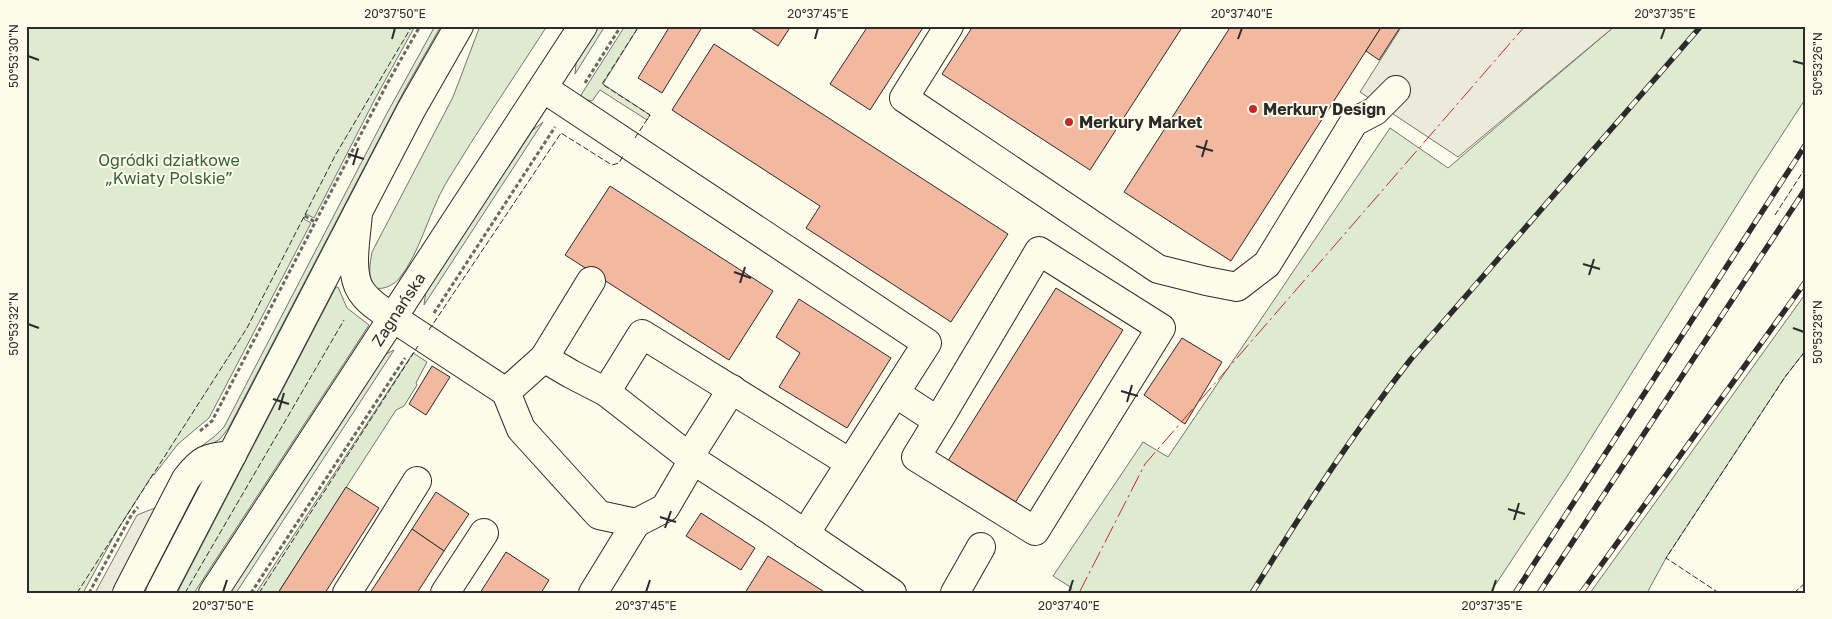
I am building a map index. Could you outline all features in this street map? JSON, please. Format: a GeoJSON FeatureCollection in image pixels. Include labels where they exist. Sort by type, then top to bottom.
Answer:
{"type":"FeatureCollection","features":[{"type":"Feature","properties":{"kind":"main road"},"geometry":{"type":"LineString","coordinates":[[160,593],[410,110],[459,26]]}},
{"type":"Feature","properties":{"kind":"main road","name":"Zagnańska"},"geometry":{"type":"LineString","coordinates":[[213,593],[583,26]]}},
{"type":"Feature","properties":{"kind":"main road"},"geometry":{"type":"LineString","coordinates":[[949,26],[904,98],[1158,269],[1206,281],[1237,286],[1267,264],[1354,122],[1375,111],[1396,90]]}},
{"type":"Feature","properties":{"kind":"main road"},"geometry":{"type":"LineString","coordinates":[[542,88],[927,343],[805,534]]}},
{"type":"Feature","properties":{"kind":"main road"},"geometry":{"type":"LineString","coordinates":[[358,212],[354,263],[355,279],[360,290],[368,300],[392,318],[506,392],[521,429],[599,515],[636,523]]}},
{"type":"Feature","properties":{"kind":"main road"},"geometry":{"type":"LineString","coordinates":[[1039,251],[1161,328],[1035,531],[916,457],[938,421],[1039,251]]}},
{"type":"Feature","properties":{"kind":"main road"},"geometry":{"type":"LineString","coordinates":[[506,392],[544,358],[591,281]]}},
{"type":"Feature","properties":{"kind":"main road"},"geometry":{"type":"LineString","coordinates":[[606,392],[642,334],[850,463]]}},
{"type":"Feature","properties":{"kind":"main road"},"geometry":{"type":"LineString","coordinates":[[544,358],[570,374],[606,392],[691,459],[892,593]]}},
{"type":"Feature","properties":{"kind":"main road"},"geometry":{"type":"LineString","coordinates":[[594,593],[636,523],[665,508],[732,389]]}},
{"type":"Feature","properties":{"kind":"main road"},"geometry":{"type":"LineString","coordinates":[[895,393],[938,421]]}},
{"type":"Feature","properties":{"kind":"main road"},"geometry":{"type":"LineString","coordinates":[[127,593],[186,479],[198,464],[211,458],[232,455]]}},
{"type":"Feature","properties":{"kind":"main road"},"geometry":{"type":"LineString","coordinates":[[347,593],[417,481]]}},
{"type":"Feature","properties":{"kind":"main road"},"geometry":{"type":"LineString","coordinates":[[445,593],[484,533]]}},
{"type":"Feature","properties":{"kind":"main road"},"geometry":{"type":"LineString","coordinates":[[955,593],[981,548]]}},
{"type":"Feature","properties":{"kind":"path"},"geometry":{"type":"LineString","coordinates":[[198,432],[212,421],[388,82],[420,26]]}},
{"type":"Feature","properties":{"kind":"path"},"geometry":{"type":"LineString","coordinates":[[584,84],[621,26]]}},
{"type":"Feature","properties":{"kind":"path"},"geometry":{"type":"LineString","coordinates":[[429,321],[560,120]]}},
{"type":"Feature","properties":{"kind":"path"},"geometry":{"type":"LineString","coordinates":[[305,216],[315,222]]}},
{"type":"Feature","properties":{"kind":"path"},"geometry":{"type":"LineString","coordinates":[[252,593],[409,351]]}},
{"type":"Feature","properties":{"kind":"path"},"geometry":{"type":"LineString","coordinates":[[89,593],[132,514],[144,501]]}},
{"type":"Feature","properties":{"kind":"green space","name":"Ogródki działkowe „Kwiaty Polskie”"},"geometry":{"type":"Polygon","coordinates":[[[26,26],[415,26],[314,218],[306,214],[304,219],[311,223],[209,418],[178,444],[153,474],[118,529],[83,593],[26,593],[26,26]]]}},
{"type":"Feature","properties":{"kind":"green space"},"geometry":{"type":"Polygon","coordinates":[[[435,26],[441,26],[405,89],[228,429],[220,439],[196,454],[195,451],[224,427],[386,115],[435,26]]]}},
{"type":"Feature","properties":{"kind":"green space"},"geometry":{"type":"Polygon","coordinates":[[[480,26],[547,26],[446,183],[407,268],[399,279],[391,285],[385,288],[375,288],[370,275],[372,252],[453,97],[480,26]]]}},
{"type":"Feature","properties":{"kind":"green space"},"geometry":{"type":"Polygon","coordinates":[[[599,26],[605,26],[575,74],[576,63],[599,26]]]}},
{"type":"Feature","properties":{"kind":"green space"},"geometry":{"type":"Polygon","coordinates":[[[625,26],[639,26],[603,84],[650,115],[647,120],[600,90],[592,101],[583,99],[581,95],[625,26]]]}},
{"type":"Feature","properties":{"kind":"green space"},"geometry":{"type":"Polygon","coordinates":[[[1615,26],[1806,26],[1806,98],[1566,478],[1490,593],[1069,593],[1072,588],[1053,576],[1143,442],[1168,457],[1390,128],[1448,168],[1615,26]]]}},
{"type":"Feature","properties":{"kind":"green space"},"geometry":{"type":"Polygon","coordinates":[[[543,122],[424,305],[426,291],[529,133],[543,122]]]}},
{"type":"Feature","properties":{"kind":"green space"},"geometry":{"type":"Polygon","coordinates":[[[336,287],[338,287],[347,308],[369,325],[194,593],[177,593],[336,287]]]}},
{"type":"Feature","properties":{"kind":"green space"},"geometry":{"type":"Polygon","coordinates":[[[1806,293],[1806,350],[1785,377],[1666,558],[1647,593],[1590,593],[1806,293]]]}},
{"type":"Feature","properties":{"kind":"green space"},"geometry":{"type":"Polygon","coordinates":[[[394,350],[236,593],[228,593],[380,360],[394,350]]]}},
{"type":"Feature","properties":{"kind":"green space"},"geometry":{"type":"Polygon","coordinates":[[[413,353],[427,362],[416,383],[417,385],[404,406],[396,410],[278,593],[256,593],[413,353]]]}},
{"type":"Feature","properties":{"kind":"shaded area"},"geometry":{"type":"Polygon","coordinates":[[[1402,26],[1615,26],[1458,157],[1360,92],[1402,26]]]}},
{"type":"Feature","properties":{"kind":"shaded area"},"geometry":{"type":"Polygon","coordinates":[[[160,506],[118,593],[95,593],[137,515],[160,506]]]}},
{"type":"Feature","properties":{"kind":"building"},"geometry":{"type":"Polygon","coordinates":[[[670,26],[697,26],[701,29],[662,93],[638,78],[670,26]]]}},
{"type":"Feature","properties":{"kind":"building"},"geometry":{"type":"Polygon","coordinates":[[[748,26],[791,26],[778,46],[748,26]]]}},
{"type":"Feature","properties":{"kind":"building"},"geometry":{"type":"Polygon","coordinates":[[[868,26],[924,26],[870,110],[830,84],[868,26]]]}},
{"type":"Feature","properties":{"kind":"building","name":"Merkury Market"},"geometry":{"type":"Polygon","coordinates":[[[973,26],[1183,26],[1090,170],[942,74],[973,26]]]}},
{"type":"Feature","properties":{"kind":"building","name":"Merkury Design"},"geometry":{"type":"Polygon","coordinates":[[[1231,26],[1382,26],[1231,261],[1124,192],[1231,26]]]}},
{"type":"Feature","properties":{"kind":"building"},"geometry":{"type":"Polygon","coordinates":[[[1382,26],[1401,26],[1379,60],[1366,51],[1382,26]]]}},
{"type":"Feature","properties":{"kind":"building"},"geometry":{"type":"Polygon","coordinates":[[[714,44],[1008,234],[951,322],[806,228],[820,206],[672,110],[714,44]]]}},
{"type":"Feature","properties":{"kind":"building"},"geometry":{"type":"Polygon","coordinates":[[[610,186],[773,291],[729,360],[565,255],[610,186]]]}},
{"type":"Feature","properties":{"kind":"building"},"geometry":{"type":"Polygon","coordinates":[[[1056,288],[1123,330],[1013,506],[946,464],[1056,288]]]}},
{"type":"Feature","properties":{"kind":"building"},"geometry":{"type":"Polygon","coordinates":[[[799,299],[891,358],[847,428],[779,387],[800,353],[776,337],[799,299]]]}},
{"type":"Feature","properties":{"kind":"building"},"geometry":{"type":"Polygon","coordinates":[[[1182,338],[1222,362],[1185,424],[1144,395],[1182,338]]]}},
{"type":"Feature","properties":{"kind":"building"},"geometry":{"type":"Polygon","coordinates":[[[432,366],[450,377],[426,415],[409,404],[432,366]]]}},
{"type":"Feature","properties":{"kind":"building"},"geometry":{"type":"Polygon","coordinates":[[[346,487],[379,508],[325,593],[278,593],[346,487]]]}},
{"type":"Feature","properties":{"kind":"building"},"geometry":{"type":"Polygon","coordinates":[[[436,492],[469,514],[444,551],[412,529],[436,492]]]}},
{"type":"Feature","properties":{"kind":"building"},"geometry":{"type":"Polygon","coordinates":[[[701,513],[755,548],[741,570],[686,536],[701,513]]]}},
{"type":"Feature","properties":{"kind":"building"},"geometry":{"type":"Polygon","coordinates":[[[412,529],[444,551],[417,593],[370,593],[412,529]]]}},
{"type":"Feature","properties":{"kind":"building"},"geometry":{"type":"Polygon","coordinates":[[[506,552],[549,580],[541,593],[480,593],[506,552]]]}},
{"type":"Feature","properties":{"kind":"building"},"geometry":{"type":"Polygon","coordinates":[[[768,556],[826,593],[745,593],[768,556]]]}},
{"type":"Feature","properties":{"kind":"railway"},"geometry":{"type":"LineString","coordinates":[[1252,593],[1328,473],[1411,359],[1701,26]]}},
{"type":"Feature","properties":{"kind":"railway"},"geometry":{"type":"LineString","coordinates":[[1515,593],[1806,144]]}},
{"type":"Feature","properties":{"kind":"railway"},"geometry":{"type":"LineString","coordinates":[[1539,593],[1806,188]]}},
{"type":"Feature","properties":{"kind":"railway"},"geometry":{"type":"LineString","coordinates":[[1581,593],[1806,281]]}},
{"type":"Feature","properties":{"kind":"fence"},"geometry":{"type":"LineString","coordinates":[[77,593],[247,328],[336,154],[412,26]]}},
{"type":"Feature","properties":{"kind":"fence"},"geometry":{"type":"LineString","coordinates":[[635,138],[650,115],[602,84],[639,26]]}},
{"type":"Feature","properties":{"kind":"fence"},"geometry":{"type":"LineString","coordinates":[[429,330],[561,133],[612,165],[619,163],[624,154]]}},
{"type":"Feature","properties":{"kind":"fence"},"geometry":{"type":"LineString","coordinates":[[1775,215],[1806,167]]}},
{"type":"Feature","properties":{"kind":"fence"},"geometry":{"type":"LineString","coordinates":[[185,593],[344,320]]}},
{"type":"Feature","properties":{"kind":"fence"},"geometry":{"type":"LineString","coordinates":[[259,593],[418,346]]}},
{"type":"Feature","properties":{"kind":"fence"},"geometry":{"type":"LineString","coordinates":[[1719,593],[1666,558],[1785,377],[1806,350]]}},
{"type":"Feature","properties":{"kind":"fence"},"geometry":{"type":"LineString","coordinates":[[1794,593],[1806,582]]}},
{"type":"Feature","properties":{"kind":"power"},"geometry":{"type":"LineString","coordinates":[[1079,593],[1145,464],[1525,26]]}},
{"type":"Feature","properties":{"kind":"place","name":"Merkury Design"},"geometry":{"type":"Point","coordinates":[1253,109]}},
{"type":"Feature","properties":{"kind":"place","name":"Merkury Market"},"geometry":{"type":"Point","coordinates":[1069,122]}}]}
